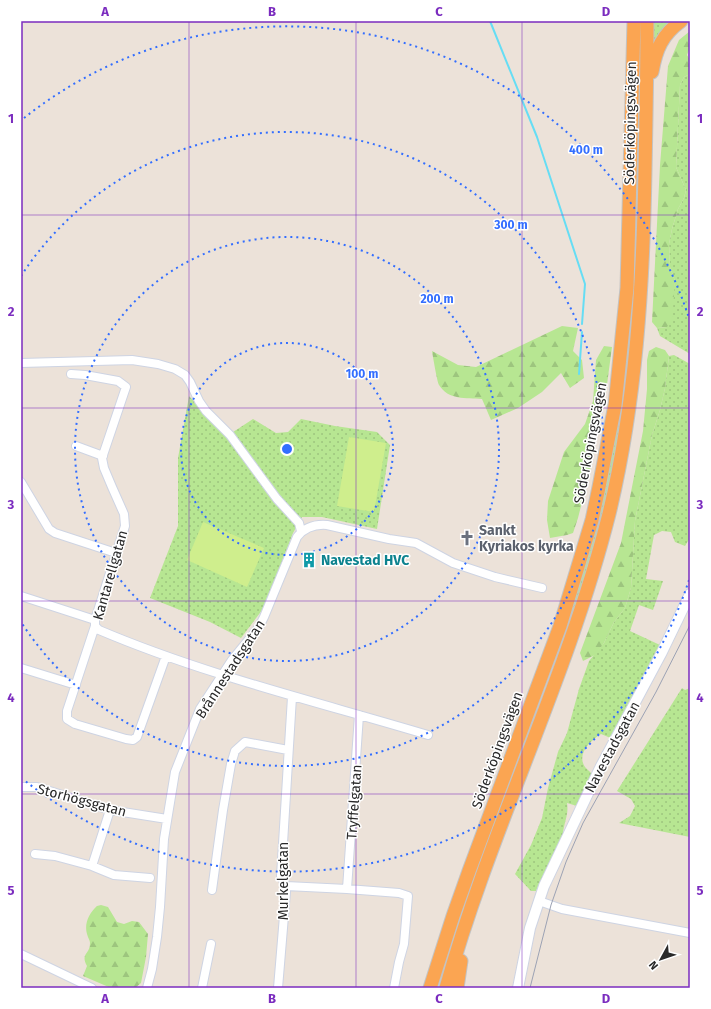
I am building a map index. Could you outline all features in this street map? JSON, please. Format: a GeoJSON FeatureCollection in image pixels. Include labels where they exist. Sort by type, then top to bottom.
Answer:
{"type":"FeatureCollection","features":[{"type":"Feature","properties":{"kind":"highway"},"geometry":{"type":"LineString","coordinates":[[647,99],[658,49],[665,36],[681,21]]}},
{"type":"Feature","properties":{"kind":"highway","name":"Söderköpingsvägen"},"geometry":{"type":"LineString","coordinates":[[446,988],[467,920],[574,630],[598,555],[615,483],[629,411],[639,325],[645,234],[647,99],[638,22]]}},
{"type":"Feature","properties":{"kind":"highway","name":"Söderköpingsvägen"},"geometry":{"type":"LineString","coordinates":[[430,988],[469,871],[560,626],[592,520],[615,405],[628,288],[638,22]]}},
{"type":"Feature","properties":{"kind":"highway"},"geometry":{"type":"LineString","coordinates":[[457,988],[467,920]]}},
{"type":"Feature","properties":{"kind":"street"},"geometry":{"type":"LineString","coordinates":[[21,362],[132,360],[158,364],[175,369],[185,375],[202,406],[230,435],[276,499],[299,523],[302,531],[319,525],[327,525],[389,539],[416,543],[453,563],[495,577],[542,588]]}},
{"type":"Feature","properties":{"kind":"street"},"geometry":{"type":"LineString","coordinates":[[71,374],[85,374],[118,381],[126,387],[103,456],[76,446]]}},
{"type":"Feature","properties":{"kind":"street","name":"Kantarellgatan"},"geometry":{"type":"LineString","coordinates":[[103,456],[104,468],[124,514],[125,526],[67,711],[67,719],[75,724],[133,740],[137,737],[166,656]]}},
{"type":"Feature","properties":{"kind":"street"},"geometry":{"type":"LineString","coordinates":[[21,482],[49,529],[55,533],[116,553]]}},
{"type":"Feature","properties":{"kind":"street","name":"Brånnestadsgatan"},"geometry":{"type":"LineString","coordinates":[[147,988],[152,969],[157,937],[164,839],[175,772],[200,709],[232,660],[261,623],[297,537],[302,531]]}},
{"type":"Feature","properties":{"kind":"street","name":"Navestadsgatan"},"geometry":{"type":"LineString","coordinates":[[518,988],[530,928],[544,886],[601,766],[687,610],[690,594]]}},
{"type":"Feature","properties":{"kind":"street"},"geometry":{"type":"LineString","coordinates":[[21,596],[95,623]]}},
{"type":"Feature","properties":{"kind":"street","name":"Kantarellgatan"},"geometry":{"type":"LineString","coordinates":[[95,623],[99,630],[111,636],[223,675]]}},
{"type":"Feature","properties":{"kind":"street"},"geometry":{"type":"LineString","coordinates":[[21,668],[76,685]]}},
{"type":"Feature","properties":{"kind":"street"},"geometry":{"type":"LineString","coordinates":[[223,675],[292,697],[428,735]]}},
{"type":"Feature","properties":{"kind":"street","name":"Murkelgatan"},"geometry":{"type":"LineString","coordinates":[[278,988],[286,886],[281,876],[292,697]]}},
{"type":"Feature","properties":{"kind":"street","name":"Tryffelgatan"},"geometry":{"type":"LineString","coordinates":[[347,889],[359,715]]}},
{"type":"Feature","properties":{"kind":"street"},"geometry":{"type":"LineString","coordinates":[[212,890],[223,810],[231,764],[235,751],[245,742],[288,750]]}},
{"type":"Feature","properties":{"kind":"street","name":"Storhögsgatan"},"geometry":{"type":"LineString","coordinates":[[21,787],[37,787],[110,810],[167,819]]}},
{"type":"Feature","properties":{"kind":"street"},"geometry":{"type":"LineString","coordinates":[[92,866],[110,810]]}},
{"type":"Feature","properties":{"kind":"street"},"geometry":{"type":"LineString","coordinates":[[35,854],[55,856],[92,866],[114,875],[150,878]]}},
{"type":"Feature","properties":{"kind":"street"},"geometry":{"type":"LineString","coordinates":[[286,886],[399,893],[408,896],[404,944],[398,962],[394,988]]}},
{"type":"Feature","properties":{"kind":"street"},"geometry":{"type":"LineString","coordinates":[[539,901],[562,909],[690,933]]}},
{"type":"Feature","properties":{"kind":"street"},"geometry":{"type":"LineString","coordinates":[[202,988],[211,944]]}},
{"type":"Feature","properties":{"kind":"street"},"geometry":{"type":"LineString","coordinates":[[21,954],[92,988]]}},
{"type":"Feature","properties":{"kind":"green space"},"geometry":{"type":"Polygon","coordinates":[[[641,21],[640,155],[633,339],[616,453],[609,487],[596,541],[581,593],[561,644],[560,641],[624,371],[633,273],[641,21]]]}},
{"type":"Feature","properties":{"kind":"green space"},"geometry":{"type":"Polygon","coordinates":[[[649,21],[674,21],[653,49],[649,21]]]}},
{"type":"Feature","properties":{"kind":"green space"},"geometry":{"type":"Polygon","coordinates":[[[690,31],[690,47],[687,55],[690,60],[690,74],[684,77],[680,85],[676,167],[686,190],[684,198],[678,209],[669,244],[670,267],[675,281],[672,321],[667,327],[657,328],[652,322],[660,165],[668,66],[679,40],[690,31]]]}},
{"type":"Feature","properties":{"kind":"green space"},"geometry":{"type":"Polygon","coordinates":[[[690,74],[690,354],[660,336],[657,328],[667,327],[675,281],[670,267],[669,244],[678,209],[684,198],[686,190],[676,167],[680,85],[684,77],[690,74]]]}},
{"type":"Feature","properties":{"kind":"green space"},"geometry":{"type":"Polygon","coordinates":[[[562,326],[578,328],[573,351],[582,360],[584,378],[570,388],[561,373],[542,392],[518,408],[491,420],[482,399],[452,396],[443,390],[439,385],[432,351],[458,365],[476,367],[562,326]]]}},
{"type":"Feature","properties":{"kind":"green space"},"geometry":{"type":"Polygon","coordinates":[[[604,346],[612,347],[606,392],[596,435],[592,462],[578,518],[573,533],[550,538],[547,520],[548,501],[564,452],[585,424],[593,401],[596,360],[604,346]]]}},
{"type":"Feature","properties":{"kind":"green space"},"geometry":{"type":"Polygon","coordinates":[[[656,347],[665,350],[669,356],[665,388],[652,435],[635,521],[631,588],[625,608],[614,622],[604,643],[595,655],[583,661],[580,653],[621,543],[643,431],[647,389],[647,360],[649,351],[656,347]]]}},
{"type":"Feature","properties":{"kind":"green space"},"geometry":{"type":"Polygon","coordinates":[[[674,355],[690,364],[690,538],[685,546],[675,542],[671,532],[662,531],[654,535],[646,579],[663,581],[653,610],[639,605],[630,631],[660,645],[613,739],[601,734],[589,744],[583,752],[582,757],[585,767],[592,774],[577,806],[567,803],[563,834],[536,891],[531,891],[515,874],[531,845],[542,818],[548,788],[558,752],[567,733],[579,689],[589,661],[604,643],[614,622],[625,608],[631,588],[635,521],[652,435],[665,388],[669,356],[674,355]]]}},
{"type":"Feature","properties":{"kind":"green space"},"geometry":{"type":"Polygon","coordinates":[[[189,396],[227,436],[253,419],[276,433],[288,432],[301,419],[377,432],[390,445],[377,529],[322,517],[302,517],[293,533],[266,605],[241,638],[210,622],[150,598],[178,526],[178,458],[189,396]]]}},
{"type":"Feature","properties":{"kind":"green space"},"geometry":{"type":"Polygon","coordinates":[[[349,437],[386,443],[374,512],[337,506],[349,437]]]}},
{"type":"Feature","properties":{"kind":"green space"},"geometry":{"type":"Polygon","coordinates":[[[203,522],[264,548],[247,587],[187,560],[203,522]]]}},
{"type":"Feature","properties":{"kind":"green space"},"geometry":{"type":"Polygon","coordinates":[[[682,688],[685,690],[690,688],[690,837],[619,823],[630,816],[635,806],[631,799],[617,791],[682,688]]]}},
{"type":"Feature","properties":{"kind":"green space"},"geometry":{"type":"Polygon","coordinates":[[[101,905],[108,907],[117,922],[124,924],[132,921],[139,922],[148,934],[146,957],[141,983],[135,988],[111,988],[83,976],[87,966],[85,956],[90,947],[86,926],[94,909],[101,905]]]}},
{"type":"Feature","properties":{"kind":"waterway"},"geometry":{"type":"LineString","coordinates":[[490,21],[537,137],[585,284],[582,324]]}},
{"type":"Feature","properties":{"kind":"waterway"},"geometry":{"type":"LineString","coordinates":[[579,374],[582,332]]}},
{"type":"Feature","properties":{"kind":"tram line"},"geometry":{"type":"LineString","coordinates":[[530,988],[551,905],[566,862],[583,823],[656,692],[690,625]]}},
{"type":"Feature","properties":{"kind":"place","name":"Sankt Kyriakos kyrka"},"geometry":{"type":"Point","coordinates":[467,538]}},
{"type":"Feature","properties":{"kind":"place","name":"Navestad HVC"},"geometry":{"type":"Point","coordinates":[309,560]}}]}
